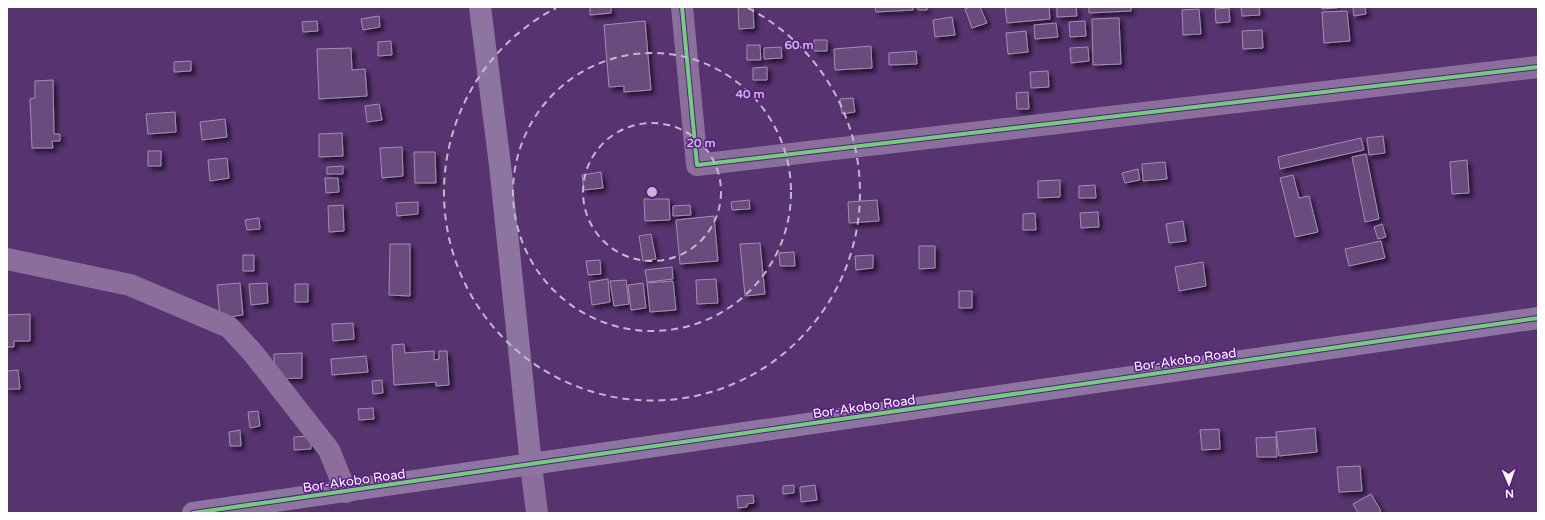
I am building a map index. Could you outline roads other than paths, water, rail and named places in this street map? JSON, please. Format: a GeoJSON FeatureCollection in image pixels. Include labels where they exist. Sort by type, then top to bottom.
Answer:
{"type":"FeatureCollection","features":[{"type":"Feature","properties":{"kind":"street"},"geometry":{"type":"LineString","coordinates":[[480,7],[500,165],[537,513]]}},
{"type":"Feature","properties":{"kind":"street"},"geometry":{"type":"LineString","coordinates":[[682,7],[697,165],[1538,67]]}},
{"type":"Feature","properties":{"kind":"street"},"geometry":{"type":"LineString","coordinates":[[7,259],[130,285],[229,327],[253,353],[329,450],[346,492]]}},
{"type":"Feature","properties":{"kind":"street","name":"Bor-Akobo Road"},"geometry":{"type":"LineString","coordinates":[[194,513],[531,466],[1538,318]]}}]}
